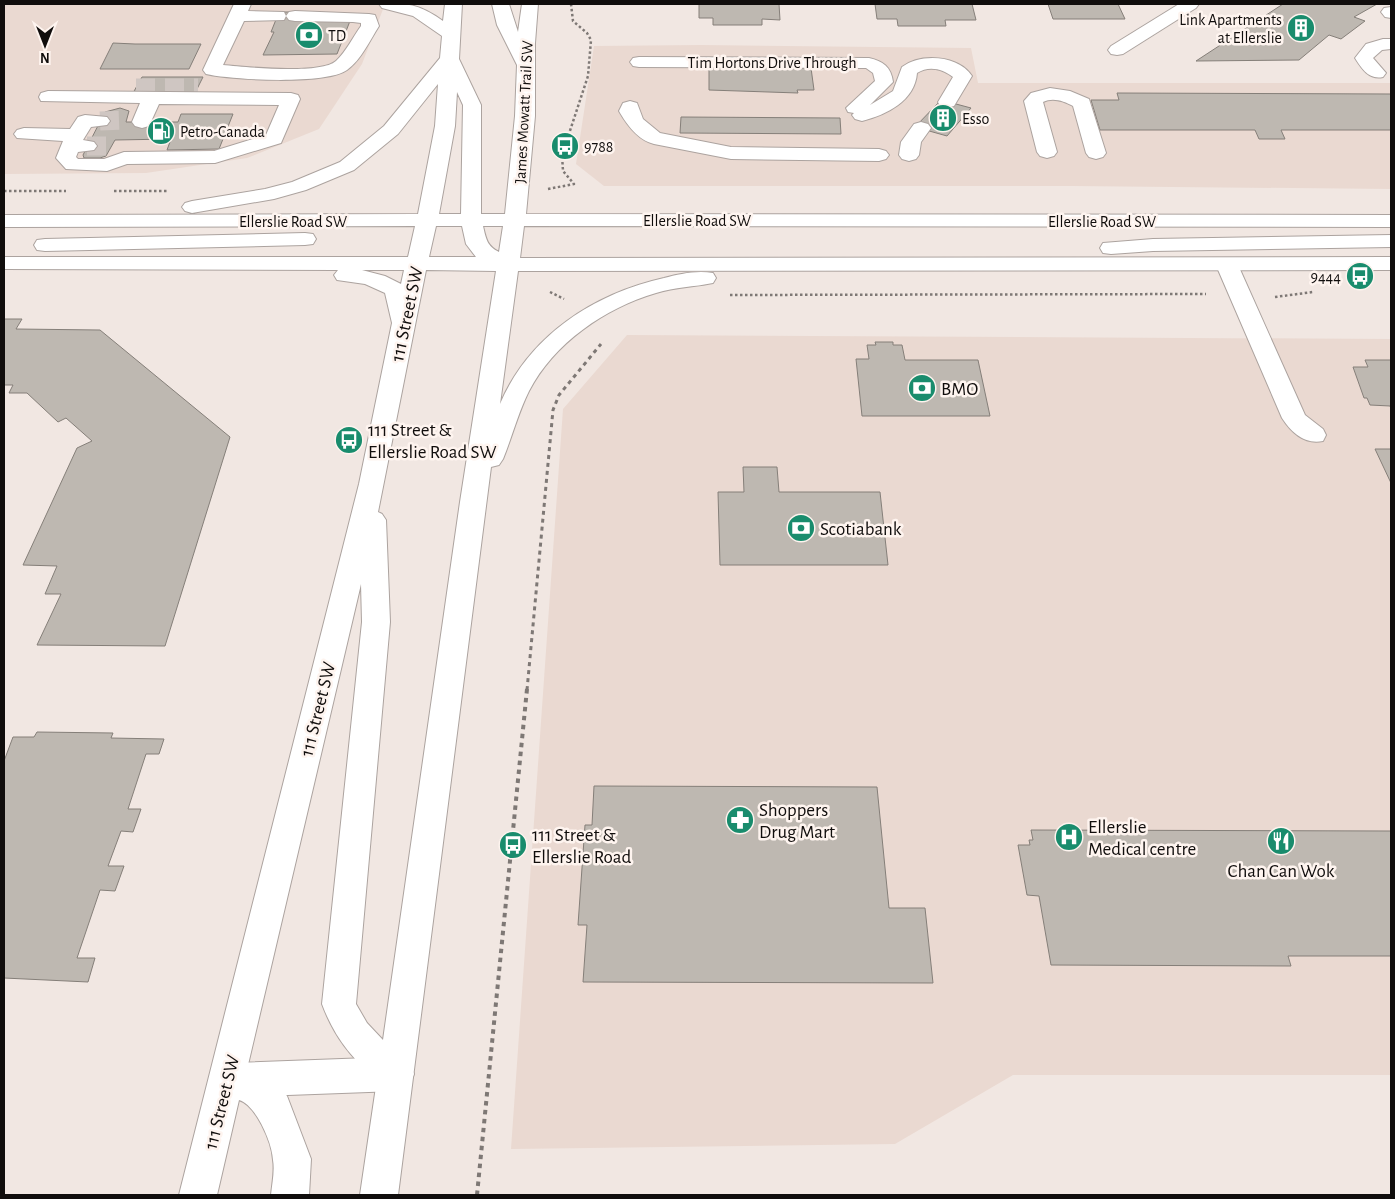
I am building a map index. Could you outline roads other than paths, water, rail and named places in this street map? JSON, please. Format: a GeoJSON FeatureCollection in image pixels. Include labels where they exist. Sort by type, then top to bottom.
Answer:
{"type":"FeatureCollection","features":[{"type":"Feature","properties":{"kind":"main road"},"geometry":{"type":"LineString","coordinates":[[388,4],[419,12],[451,34]]}},
{"type":"Feature","properties":{"kind":"main road"},"geometry":{"type":"LineString","coordinates":[[4,246],[425,229],[445,126],[453,4]]}},
{"type":"Feature","properties":{"kind":"main road"},"geometry":{"type":"LineString","coordinates":[[501,4],[506,26],[526,66]]}},
{"type":"Feature","properties":{"kind":"main road","name":"James Mowatt Trail SW"},"geometry":{"type":"LineString","coordinates":[[514,220],[519,191],[525,116],[530,4]]}},
{"type":"Feature","properties":{"kind":"main road"},"geometry":{"type":"LineString","coordinates":[[1117,50],[1190,4]]}},
{"type":"Feature","properties":{"kind":"main road"},"geometry":{"type":"LineString","coordinates":[[241,10],[286,16],[353,17],[369,19],[370,26],[340,68],[320,73],[249,74],[212,70],[241,10]]}},
{"type":"Feature","properties":{"kind":"main road"},"geometry":{"type":"LineString","coordinates":[[1377,73],[1364,58],[1367,51],[1379,44],[1391,44]]}},
{"type":"Feature","properties":{"kind":"main road"},"geometry":{"type":"LineString","coordinates":[[28,222],[132,208],[189,207],[234,201],[305,184],[347,166],[392,130],[450,58]]}},
{"type":"Feature","properties":{"kind":"main road"},"geometry":{"type":"LineString","coordinates":[[450,58],[472,105],[472,226],[477,244],[484,253],[508,264]]}},
{"type":"Feature","properties":{"kind":"main road","name":"Tim Hortons Drive Through"},"geometry":{"type":"LineString","coordinates":[[639,62],[858,62],[879,67],[883,72],[884,82],[858,112],[890,102],[902,92],[909,80],[908,70],[914,66],[928,64],[951,66],[963,76],[947,102]]}},
{"type":"Feature","properties":{"kind":"main road"},"geometry":{"type":"LineString","coordinates":[[144,93],[96,98],[54,97],[90,88],[144,93],[291,99]]}},
{"type":"Feature","properties":{"kind":"main road"},"geometry":{"type":"LineString","coordinates":[[198,88],[266,89],[291,99]]}},
{"type":"Feature","properties":{"kind":"main road"},"geometry":{"type":"LineString","coordinates":[[96,98],[84,134],[66,158],[73,165],[107,165],[130,136],[144,93]]}},
{"type":"Feature","properties":{"kind":"main road"},"geometry":{"type":"LineString","coordinates":[[1047,152],[1032,102],[1040,96],[1066,95],[1082,103],[1096,153]]}},
{"type":"Feature","properties":{"kind":"main road"},"geometry":{"type":"LineString","coordinates":[[130,136],[215,157],[274,139],[291,99]]}},
{"type":"Feature","properties":{"kind":"main road"},"geometry":{"type":"LineString","coordinates":[[630,107],[631,115],[645,132],[654,138],[712,150],[746,154],[879,155]]}},
{"type":"Feature","properties":{"kind":"main road"},"geometry":{"type":"LineString","coordinates":[[909,155],[911,142],[921,128]]}},
{"type":"Feature","properties":{"kind":"main road"},"geometry":{"type":"LineString","coordinates":[[24,134],[84,134]]}},
{"type":"Feature","properties":{"kind":"main road"},"geometry":{"type":"LineString","coordinates":[[379,1195],[473,502],[514,220]]}},
{"type":"Feature","properties":{"kind":"main road","name":"Ellerslie Road SW"},"geometry":{"type":"LineString","coordinates":[[4,221],[425,229],[450,236],[472,226],[514,220],[1391,221]]}},
{"type":"Feature","properties":{"kind":"main road","name":"111 Street SW"},"geometry":{"type":"LineString","coordinates":[[198,1195],[372,484],[403,324],[425,229]]}},
{"type":"Feature","properties":{"kind":"main road"},"geometry":{"type":"LineString","coordinates":[[956,265],[1052,252],[1153,245],[1391,242]]}},
{"type":"Feature","properties":{"kind":"main road"},"geometry":{"type":"LineString","coordinates":[[4,263],[1391,264]]}},
{"type":"Feature","properties":{"kind":"main road"},"geometry":{"type":"LineString","coordinates":[[473,502],[520,386],[549,348],[578,321],[610,302],[648,287],[699,278],[868,264]]}},
{"type":"Feature","properties":{"kind":"main road"},"geometry":{"type":"LineString","coordinates":[[1228,265],[1294,418],[1314,435]]}},
{"type":"Feature","properties":{"kind":"main road"},"geometry":{"type":"LineString","coordinates":[[4,273],[358,276],[386,284],[395,290],[403,324]]}},
{"type":"Feature","properties":{"kind":"main road"},"geometry":{"type":"LineString","coordinates":[[372,484],[376,622],[338,1004],[343,1018],[364,1047],[396,1074]]}},
{"type":"Feature","properties":{"kind":"main road"},"geometry":{"type":"LineString","coordinates":[[227,1080],[396,1074]]}},
{"type":"Feature","properties":{"kind":"main road"},"geometry":{"type":"LineString","coordinates":[[227,1080],[258,1089],[274,1108],[292,1159],[290,1195]]}},
{"type":"Feature","properties":{"kind":"tunnel"},"geometry":{"type":"LineString","coordinates":[[136,88],[198,88]]}},
{"type":"Feature","properties":{"kind":"tunnel"},"geometry":{"type":"LineString","coordinates":[[100,121],[126,120]]}},
{"type":"Feature","properties":{"kind":"tunnel"},"geometry":{"type":"LineString","coordinates":[[87,146],[113,146]]}},
{"type":"Feature","properties":{"kind":"place","name":"Link Apartments at Ellerslie"},"geometry":{"type":"Point","coordinates":[1301,28]}},
{"type":"Feature","properties":{"kind":"place","name":"TD"},"geometry":{"type":"Point","coordinates":[309,35]}},
{"type":"Feature","properties":{"kind":"place","name":"Esso"},"geometry":{"type":"Point","coordinates":[943,118]}},
{"type":"Feature","properties":{"kind":"place","name":"Petro-Canada"},"geometry":{"type":"Point","coordinates":[161,131]}},
{"type":"Feature","properties":{"kind":"place","name":"9788"},"geometry":{"type":"Point","coordinates":[565,146]}},
{"type":"Feature","properties":{"kind":"place","name":"9444"},"geometry":{"type":"Point","coordinates":[1360,276]}},
{"type":"Feature","properties":{"kind":"place","name":"BMO"},"geometry":{"type":"Point","coordinates":[922,388]}},
{"type":"Feature","properties":{"kind":"place","name":"111 Street & Ellerslie Road SW"},"geometry":{"type":"Point","coordinates":[349,440]}},
{"type":"Feature","properties":{"kind":"place","name":"Scotiabank"},"geometry":{"type":"Point","coordinates":[801,528]}},
{"type":"Feature","properties":{"kind":"place","name":"Shoppers Drug Mart"},"geometry":{"type":"Point","coordinates":[740,820]}},
{"type":"Feature","properties":{"kind":"place","name":"Ellerslie Medical centre"},"geometry":{"type":"Point","coordinates":[1069,837]}},
{"type":"Feature","properties":{"kind":"place","name":"Chan Can Wok"},"geometry":{"type":"Point","coordinates":[1281,841]}},
{"type":"Feature","properties":{"kind":"place","name":"111 Street & Ellerslie Road"},"geometry":{"type":"Point","coordinates":[513,845]}}]}
